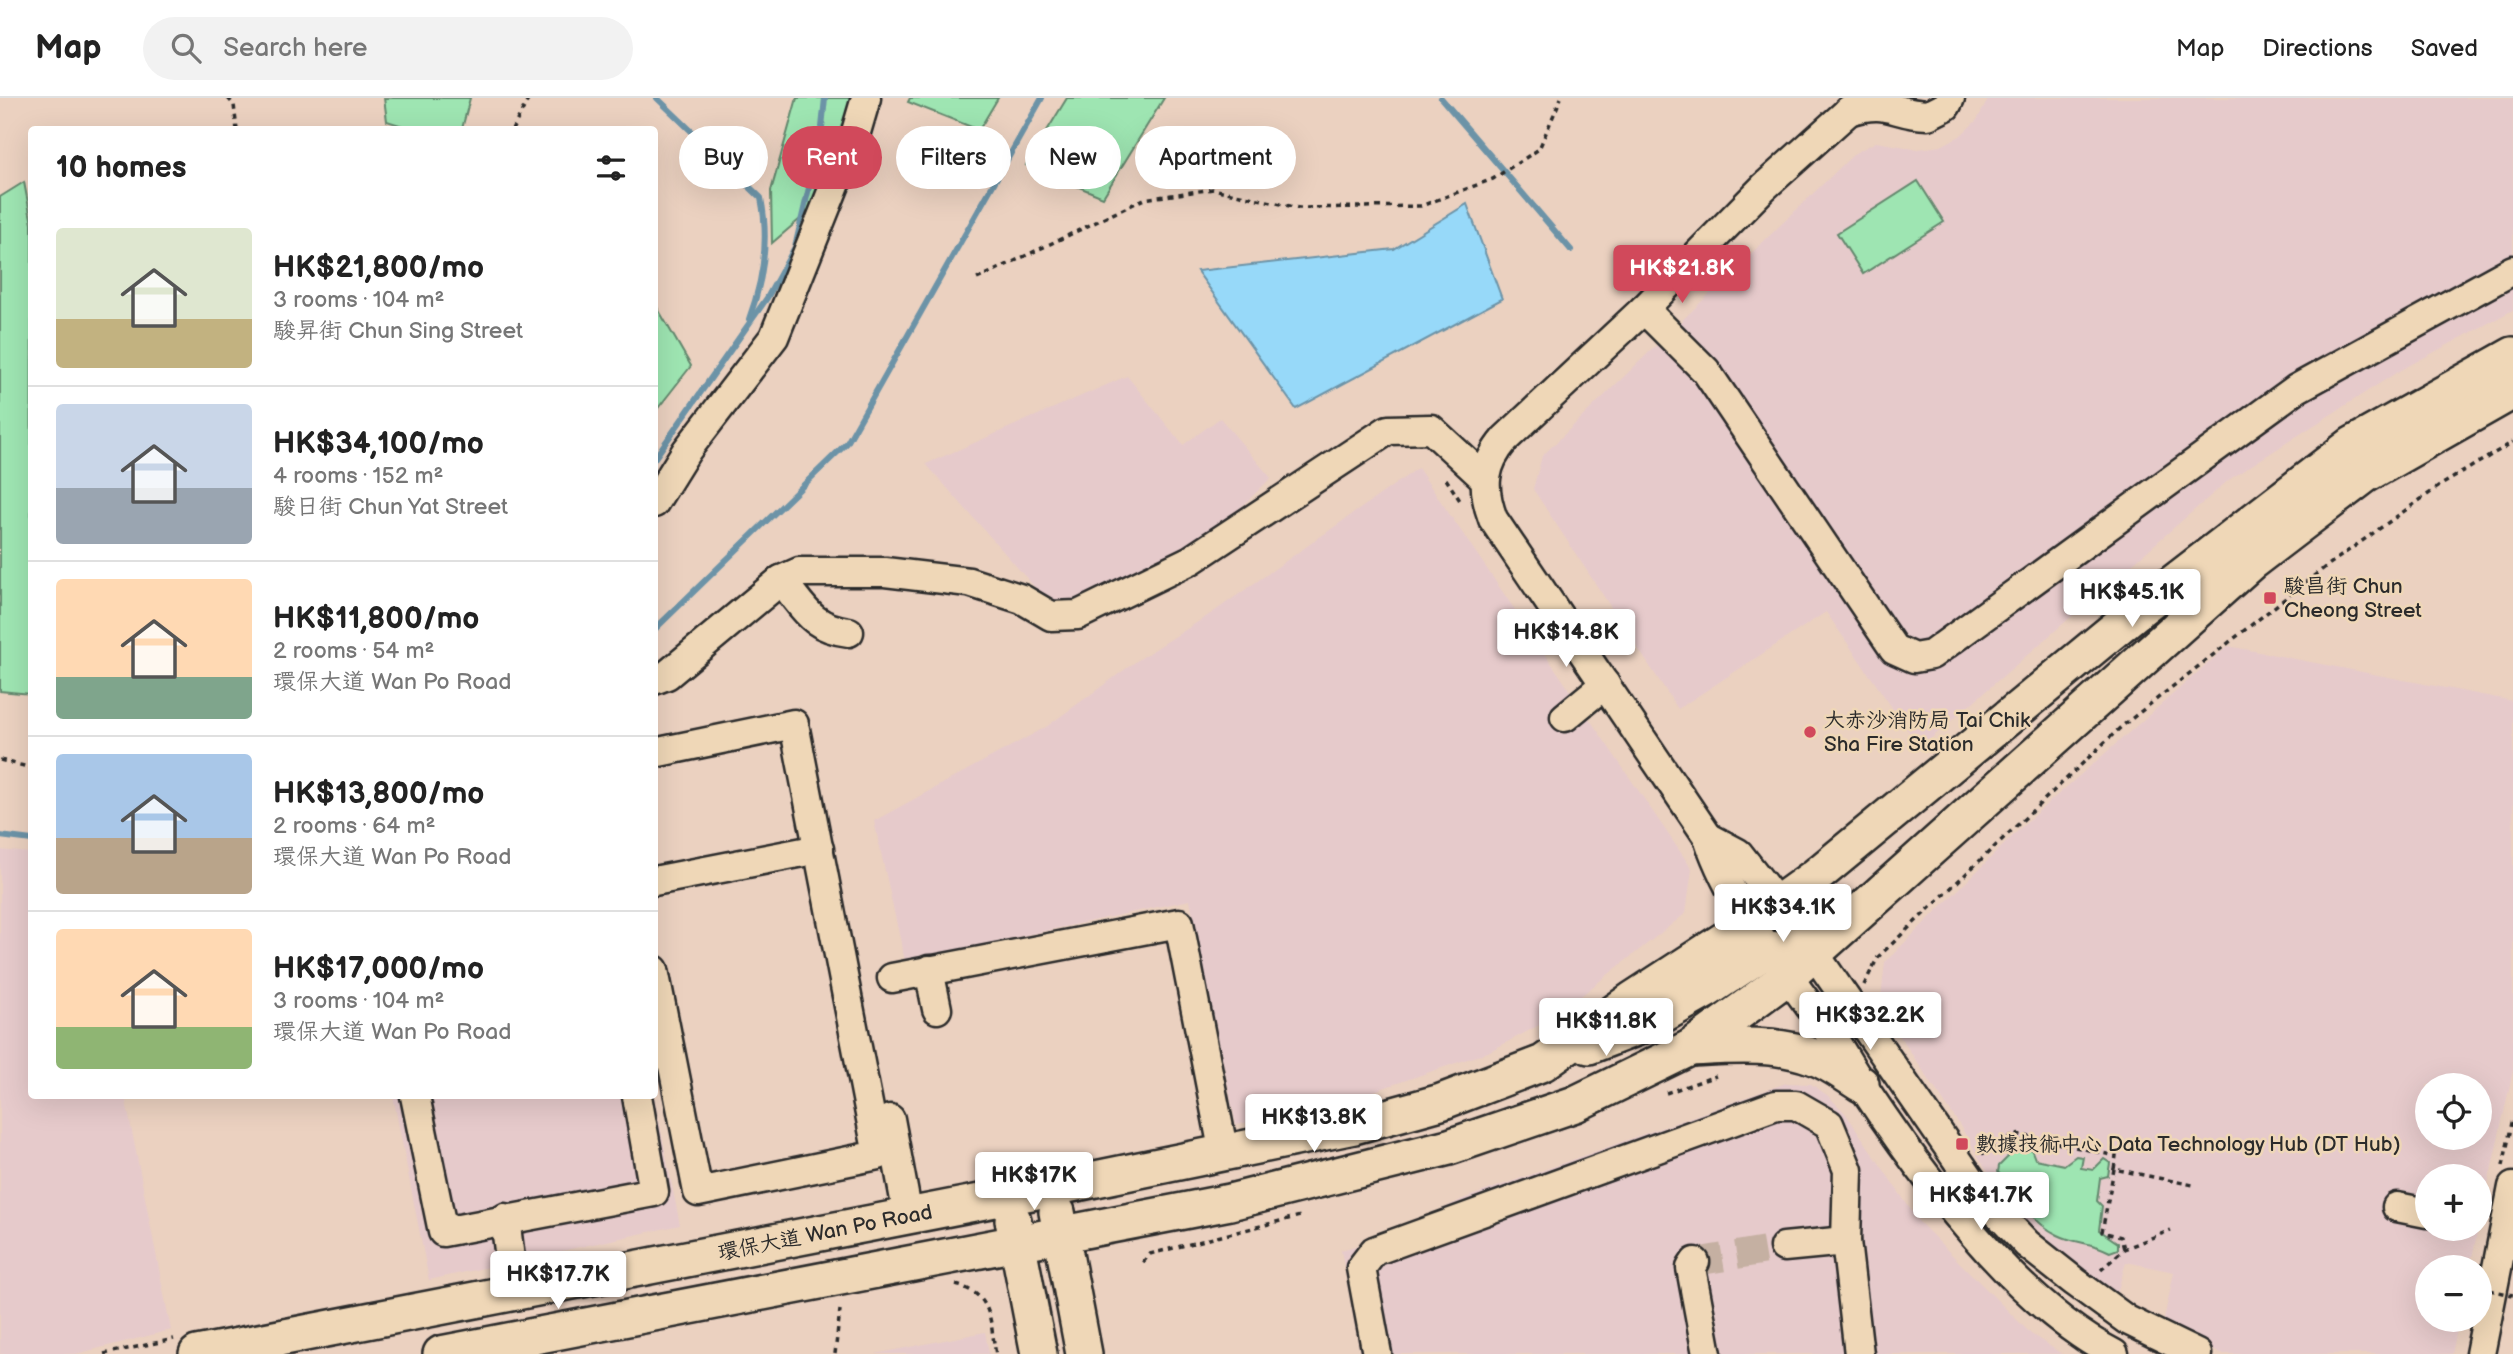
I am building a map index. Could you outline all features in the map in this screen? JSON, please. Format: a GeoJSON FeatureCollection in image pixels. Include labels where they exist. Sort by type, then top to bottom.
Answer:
{"type":"FeatureCollection","features":[{"type":"Feature","properties":{"kind":"main road","name":"環保大道 Wan Po Road"},"geometry":{"type":"LineString","coordinates":[[441,1354],[1230,1202],[1449,1147],[1574,1104],[1690,1048],[1771,938],[2137,611],[2352,445],[2513,355]]}},
{"type":"Feature","properties":{"kind":"main road","name":"環保大道 Wan Po Road"},"geometry":{"type":"LineString","coordinates":[[197,1354],[1224,1154],[1418,1109],[1543,1063],[1632,1000],[1771,938],[1815,953],[2250,562],[2365,475],[2513,391]]}},
{"type":"Feature","properties":{"kind":"main road"},"geometry":{"type":"LineString","coordinates":[[1690,1048],[1760,1046],[1795,1051],[1826,1062],[1861,1084]]}},
{"type":"Feature","properties":{"kind":"main road"},"geometry":{"type":"LineString","coordinates":[[1052,1188],[1084,1354]]}},
{"type":"Feature","properties":{"kind":"main road"},"geometry":{"type":"LineString","coordinates":[[1009,1196],[1038,1354]]}},
{"type":"Feature","properties":{"kind":"street"},"geometry":{"type":"LineString","coordinates":[[658,497],[687,450],[775,337],[856,132],[866,98]]}},
{"type":"Feature","properties":{"kind":"street"},"geometry":{"type":"LineString","coordinates":[[1950,98],[1946,106],[1928,115],[1881,102],[1855,105],[1764,187],[1644,309],[1505,439],[1489,460],[1484,478],[1487,501],[1493,519],[1708,837],[1718,866],[1771,938],[1861,1084],[1922,1168],[2008,1269],[2056,1316],[2114,1354]]}},
{"type":"Feature","properties":{"kind":"street"},"geometry":{"type":"LineString","coordinates":[[1644,309],[1706,371],[1894,649],[1914,658],[1931,655],[2296,389],[2513,270]]}},
{"type":"Feature","properties":{"kind":"street"},"geometry":{"type":"LineString","coordinates":[[658,678],[667,675],[781,580],[799,572],[885,572],[957,581],[1022,599],[1051,617],[1064,618],[1078,615],[1191,561],[1388,430],[1431,429],[1484,478]]}},
{"type":"Feature","properties":{"kind":"street"},"geometry":{"type":"LineString","coordinates":[[781,580],[817,624],[828,629],[849,632]]}},
{"type":"Feature","properties":{"kind":"street"},"geometry":{"type":"LineString","coordinates":[[1564,717],[1605,684]]}},
{"type":"Feature","properties":{"kind":"street"},"geometry":{"type":"LineString","coordinates":[[658,752],[794,724],[878,1155],[698,1192],[658,990]]}},
{"type":"Feature","properties":{"kind":"street"},"geometry":{"type":"LineString","coordinates":[[658,880],[819,849]]}},
{"type":"Feature","properties":{"kind":"street"},"geometry":{"type":"LineString","coordinates":[[892,978],[1180,923],[1224,1154]]}},
{"type":"Feature","properties":{"kind":"street"},"geometry":{"type":"LineString","coordinates":[[1771,938],[1815,953],[1945,1147],[1993,1209],[2027,1244],[2117,1312],[2197,1354]]}},
{"type":"Feature","properties":{"kind":"street"},"geometry":{"type":"LineString","coordinates":[[929,970],[937,1009]]}},
{"type":"Feature","properties":{"kind":"street"},"geometry":{"type":"LineString","coordinates":[[416,1099],[443,1232],[505,1218],[654,1192],[638,1099]]}},
{"type":"Feature","properties":{"kind":"street"},"geometry":{"type":"LineString","coordinates":[[1377,1354],[1361,1268],[1374,1251],[1776,1105],[1796,1105],[1829,1124],[1848,1170],[1846,1241],[1859,1354]]}},
{"type":"Feature","properties":{"kind":"street"},"geometry":{"type":"LineString","coordinates":[[869,1109],[879,1108],[887,1114],[891,1123],[908,1216]]}},
{"type":"Feature","properties":{"kind":"street"},"geometry":{"type":"LineString","coordinates":[[2492,1226],[2513,1187]]}},
{"type":"Feature","properties":{"kind":"street"},"geometry":{"type":"LineString","coordinates":[[2397,1208],[2415,1211]]}},
{"type":"Feature","properties":{"kind":"street"},"geometry":{"type":"LineString","coordinates":[[505,1218],[514,1291]]}},
{"type":"Feature","properties":{"kind":"street"},"geometry":{"type":"LineString","coordinates":[[1784,1247],[1846,1241]]}},
{"type":"Feature","properties":{"kind":"street"},"geometry":{"type":"LineString","coordinates":[[2480,1354],[2491,1241]]}},
{"type":"Feature","properties":{"kind":"street"},"geometry":{"type":"LineString","coordinates":[[1695,1262],[1691,1268],[1707,1354]]}},
{"type":"Feature","properties":{"kind":"path"},"geometry":{"type":"LineString","coordinates":[[228,98],[234,106],[236,126]]}},
{"type":"Feature","properties":{"kind":"path"},"geometry":{"type":"LineString","coordinates":[[514,126],[528,98]]}},
{"type":"Feature","properties":{"kind":"path"},"geometry":{"type":"LineString","coordinates":[[977,279],[1144,199],[1213,189],[1300,208],[1421,206],[1493,179],[1539,149],[1560,98]]}},
{"type":"Feature","properties":{"kind":"path"},"geometry":{"type":"LineString","coordinates":[[1867,984],[1878,957],[2120,727],[2324,568],[2441,485],[2513,443]]}},
{"type":"Feature","properties":{"kind":"path"},"geometry":{"type":"LineString","coordinates":[[0,760],[28,767]]}},
{"type":"Feature","properties":{"kind":"path"},"geometry":{"type":"LineString","coordinates":[[1978,1156],[2016,1134],[2116,1156],[2102,1232],[2122,1237],[2124,1249]]}},
{"type":"Feature","properties":{"kind":"path"},"geometry":{"type":"LineString","coordinates":[[2114,1169],[2193,1185]]}},
{"type":"Feature","properties":{"kind":"path"},"geometry":{"type":"LineString","coordinates":[[2112,1259],[2124,1249],[2171,1230]]}},
{"type":"Feature","properties":{"kind":"path"},"geometry":{"type":"LineString","coordinates":[[1143,1262],[1150,1254]]}},
{"type":"Feature","properties":{"kind":"path"},"geometry":{"type":"LineString","coordinates":[[953,1284],[976,1290],[987,1304],[996,1354]]}},
{"type":"Feature","properties":{"kind":"path"},"geometry":{"type":"LineString","coordinates":[[2492,1291],[2513,1295]]}},
{"type":"Feature","properties":{"kind":"path"},"geometry":{"type":"LineString","coordinates":[[835,1354],[839,1310]]}},
{"type":"Feature","properties":{"kind":"shaded area"},"geometry":{"type":"Polygon","coordinates":[[[1989,98],[2513,98],[2513,310],[2399,371],[2230,479],[1920,748],[1826,612],[1678,709],[1533,489],[1542,456],[1855,153],[1876,142],[1918,149],[1941,146],[1960,136],[1977,120],[1989,98]]]}},
{"type":"Feature","properties":{"kind":"shaded area"},"geometry":{"type":"Polygon","coordinates":[[[1127,376],[1183,445],[1220,418],[1271,478],[1223,525],[1144,575],[1079,608],[1054,609],[926,464],[1127,376]]]}},
{"type":"Feature","properties":{"kind":"shaded area"},"geometry":{"type":"Polygon","coordinates":[[[1418,468],[1692,869],[1686,913],[1553,1018],[1488,1052],[1351,1099],[1236,1125],[1190,900],[905,961],[874,821],[1046,727],[1138,660],[1212,613],[1418,468]]]}},
{"type":"Feature","properties":{"kind":"shaded area"},"geometry":{"type":"Polygon","coordinates":[[[2228,646],[2513,701],[2513,1071],[2492,1166],[2492,1164],[2415,1164],[2415,1241],[2475,1241],[2473,1255],[2415,1255],[2415,1332],[2457,1332],[2452,1354],[2221,1354],[2163,1324],[2174,1272],[2126,1262],[2116,1297],[2061,1252],[2004,1199],[1959,1124],[1880,1007],[1885,962],[2031,818],[2228,646]]]}},
{"type":"Feature","properties":{"kind":"shaded area"},"geometry":{"type":"Polygon","coordinates":[[[0,850],[28,853],[28,1099],[126,1099],[171,1330],[76,1354],[0,1354],[0,850]]]}},
{"type":"Feature","properties":{"kind":"shaded area"},"geometry":{"type":"Polygon","coordinates":[[[1786,1083],[1811,1084],[1827,1095],[1846,1114],[1919,1222],[2031,1334],[2062,1354],[1360,1354],[1341,1250],[1376,1240],[1463,1199],[1786,1083]]]}},
{"type":"Feature","properties":{"kind":"shaded area"},"geometry":{"type":"Polygon","coordinates":[[[394,1099],[655,1099],[680,1225],[429,1280],[394,1099]]]}},
{"type":"Feature","properties":{"kind":"shaded area"},"geometry":{"type":"Polygon","coordinates":[[[985,1332],[989,1354],[875,1354],[985,1332]]]}},
{"type":"Feature","properties":{"kind":"green space"},"geometry":{"type":"Polygon","coordinates":[[[384,98],[470,98],[463,126],[403,126],[387,121],[384,98]]]}},
{"type":"Feature","properties":{"kind":"green space"},"geometry":{"type":"Polygon","coordinates":[[[797,98],[855,98],[846,126],[789,126],[797,98]]]}},
{"type":"Feature","properties":{"kind":"green space"},"geometry":{"type":"Polygon","coordinates":[[[910,98],[998,98],[981,126],[969,126],[908,102],[910,98]]]}},
{"type":"Feature","properties":{"kind":"green space"},"geometry":{"type":"Polygon","coordinates":[[[1067,98],[1164,98],[1147,126],[1135,126],[1135,145],[1121,168],[1121,126],[1050,126],[1067,98]]]}},
{"type":"Feature","properties":{"kind":"green space"},"geometry":{"type":"Polygon","coordinates":[[[782,152],[782,189],[824,189],[820,202],[772,243],[771,191],[782,152]]]}},
{"type":"Feature","properties":{"kind":"green space"},"geometry":{"type":"Polygon","coordinates":[[[1918,181],[1944,222],[1863,274],[1837,233],[1918,181]]]}},
{"type":"Feature","properties":{"kind":"green space"},"geometry":{"type":"Polygon","coordinates":[[[24,182],[28,203],[28,694],[0,691],[0,197],[24,182]]]}},
{"type":"Feature","properties":{"kind":"green space"},"geometry":{"type":"Polygon","coordinates":[[[1084,189],[1108,189],[1103,197],[1084,189]]]}},
{"type":"Feature","properties":{"kind":"green space"},"geometry":{"type":"Polygon","coordinates":[[[658,309],[691,366],[658,408],[658,309]]]}},
{"type":"Feature","properties":{"kind":"green space"},"geometry":{"type":"Polygon","coordinates":[[[2015,1140],[2028,1141],[2035,1159],[2064,1165],[2076,1156],[2083,1157],[2081,1168],[2093,1170],[2104,1159],[2110,1163],[2108,1176],[2100,1178],[2097,1201],[2102,1206],[2099,1230],[2118,1243],[2118,1249],[2110,1252],[2065,1238],[2049,1230],[2032,1216],[1998,1172],[1999,1166],[2008,1157],[2005,1147],[2015,1140]]]}},
{"type":"Feature","properties":{"kind":"water"},"geometry":{"type":"Polygon","coordinates":[[[1467,204],[1502,299],[1296,409],[1197,271],[1394,249],[1467,204]]]}},
{"type":"Feature","properties":{"kind":"waterway"},"geometry":{"type":"LineString","coordinates":[[657,98],[761,198],[763,259],[758,290],[749,319]]}},
{"type":"Feature","properties":{"kind":"waterway"},"geometry":{"type":"LineString","coordinates":[[658,453],[767,298],[795,247],[821,137],[825,98]]}},
{"type":"Feature","properties":{"kind":"waterway"},"geometry":{"type":"LineString","coordinates":[[658,626],[847,443],[1042,98]]}},
{"type":"Feature","properties":{"kind":"waterway"},"geometry":{"type":"LineString","coordinates":[[1441,98],[1571,250]]}},
{"type":"Feature","properties":{"kind":"waterway"},"geometry":{"type":"LineString","coordinates":[[0,836],[28,840]]}},
{"type":"Feature","properties":{"kind":"tunnel"},"geometry":{"type":"LineString","coordinates":[[1695,1262],[1784,1247]]}},
{"type":"Feature","properties":{"kind":"place","name":"駿昌街 Chun Cheong Street"},"geometry":{"type":"Point","coordinates":[2270,598]}},
{"type":"Feature","properties":{"kind":"place","name":"大赤沙消防局 Tai Chik Sha Fire Station"},"geometry":{"type":"Point","coordinates":[1810,732]}},
{"type":"Feature","properties":{"kind":"place","name":"數據技術中心 Data Technology Hub (DT Hub)"},"geometry":{"type":"Point","coordinates":[1962,1144]}}]}
